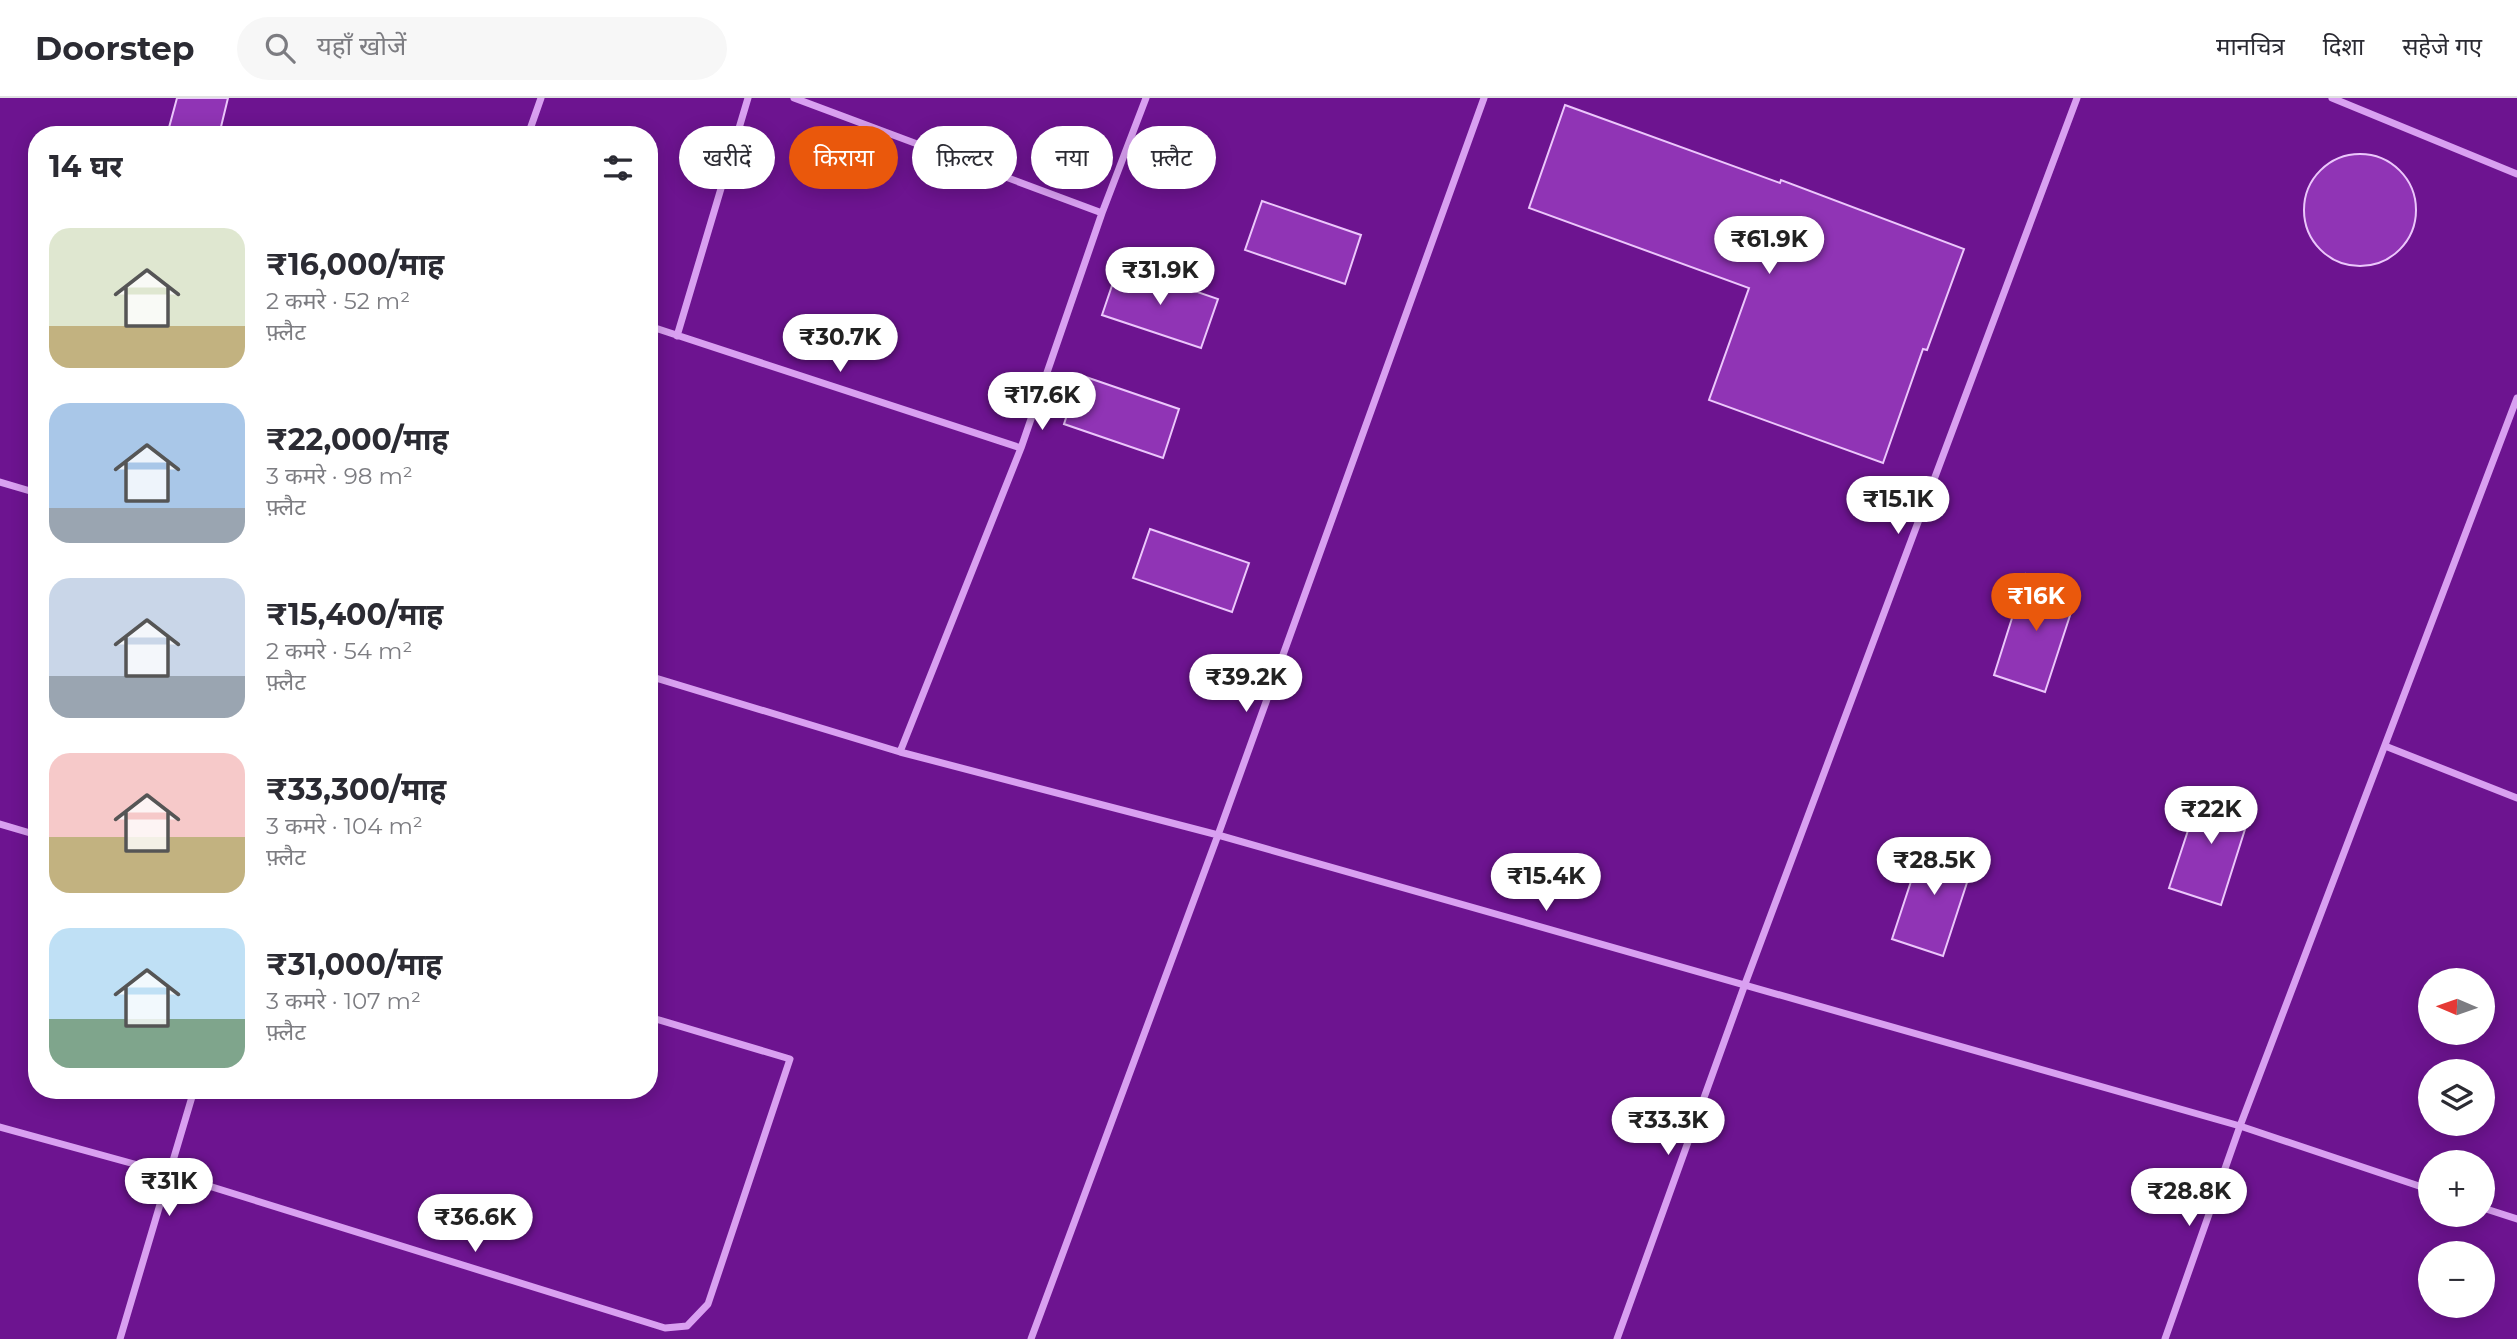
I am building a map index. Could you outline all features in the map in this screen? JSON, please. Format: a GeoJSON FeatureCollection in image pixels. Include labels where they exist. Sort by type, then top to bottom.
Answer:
{"type":"FeatureCollection","features":[{"type":"Feature","properties":{"kind":"street"},"geometry":{"type":"LineString","coordinates":[[531,126],[541,98]]}},
{"type":"Feature","properties":{"kind":"street"},"geometry":{"type":"LineString","coordinates":[[677,336],[748,98]]}},
{"type":"Feature","properties":{"kind":"street"},"geometry":{"type":"LineString","coordinates":[[794,98],[1102,213]]}},
{"type":"Feature","properties":{"kind":"street"},"geometry":{"type":"LineString","coordinates":[[900,752],[1021,448],[1102,213],[1146,98]]}},
{"type":"Feature","properties":{"kind":"street"},"geometry":{"type":"LineString","coordinates":[[1031,1339],[1218,835],[1483,98]]}},
{"type":"Feature","properties":{"kind":"street"},"geometry":{"type":"LineString","coordinates":[[1617,1339],[1745,984],[2077,98]]}},
{"type":"Feature","properties":{"kind":"street"},"geometry":{"type":"LineString","coordinates":[[2332,98],[2517,174]]}},
{"type":"Feature","properties":{"kind":"street"},"geometry":{"type":"LineString","coordinates":[[658,329],[1021,448]]}},
{"type":"Feature","properties":{"kind":"street"},"geometry":{"type":"LineString","coordinates":[[2165,1339],[2240,1126],[2517,398]]}},
{"type":"Feature","properties":{"kind":"street"},"geometry":{"type":"LineString","coordinates":[[0,482],[28,490]]}},
{"type":"Feature","properties":{"kind":"street"},"geometry":{"type":"LineString","coordinates":[[658,679],[900,752],[1218,835],[2240,1126],[2418,1186]]}},
{"type":"Feature","properties":{"kind":"street"},"geometry":{"type":"LineString","coordinates":[[2385,747],[2517,798]]}},
{"type":"Feature","properties":{"kind":"street"},"geometry":{"type":"LineString","coordinates":[[0,824],[28,832]]}},
{"type":"Feature","properties":{"kind":"street"},"geometry":{"type":"LineString","coordinates":[[0,1126],[167,1173],[666,1328],[687,1326],[708,1304],[790,1059],[658,1020]]}},
{"type":"Feature","properties":{"kind":"street"},"geometry":{"type":"LineString","coordinates":[[120,1339],[191,1099]]}},
{"type":"Feature","properties":{"kind":"street"},"geometry":{"type":"LineString","coordinates":[[2495,1212],[2517,1219]]}},
{"type":"Feature","properties":{"kind":"building"},"geometry":{"type":"Polygon","coordinates":[[[177,98],[228,98],[221,126],[169,126],[177,98]]]}},
{"type":"Feature","properties":{"kind":"building"},"geometry":{"type":"Polygon","coordinates":[[[1565,105],[1780,183],[1781,180],[1964,249],[1927,350],[1923,349],[1883,463],[1709,400],[1749,288],[1529,208],[1565,105]]]}},
{"type":"Feature","properties":{"kind":"building"},"geometry":{"type":"Polygon","coordinates":[[[2360,154],[2382,158],[2400,170],[2412,188],[2416,210],[2412,232],[2400,250],[2382,262],[2360,266],[2338,262],[2320,250],[2308,232],[2304,210],[2308,188],[2320,170],[2338,158],[2360,154]]]}},
{"type":"Feature","properties":{"kind":"building"},"geometry":{"type":"Polygon","coordinates":[[[1262,201],[1361,235],[1345,284],[1245,250],[1262,201]]]}},
{"type":"Feature","properties":{"kind":"building"},"geometry":{"type":"Polygon","coordinates":[[[1119,265],[1218,299],[1201,348],[1102,315],[1119,265]]]}},
{"type":"Feature","properties":{"kind":"building"},"geometry":{"type":"Polygon","coordinates":[[[1080,375],[1179,409],[1163,458],[1064,424],[1080,375]]]}},
{"type":"Feature","properties":{"kind":"building"},"geometry":{"type":"Polygon","coordinates":[[[1150,529],[1249,563],[1232,612],[1133,578],[1150,529]]]}},
{"type":"Feature","properties":{"kind":"building"},"geometry":{"type":"Polygon","coordinates":[[[2026,574],[2078,591],[2045,692],[1994,675],[2026,574]]]}},
{"type":"Feature","properties":{"kind":"building"},"geometry":{"type":"Polygon","coordinates":[[[2202,788],[2253,804],[2221,905],[2169,888],[2202,788]]]}},
{"type":"Feature","properties":{"kind":"building"},"geometry":{"type":"Polygon","coordinates":[[[1925,839],[1976,855],[1943,956],[1892,939],[1925,839]]]}}]}
